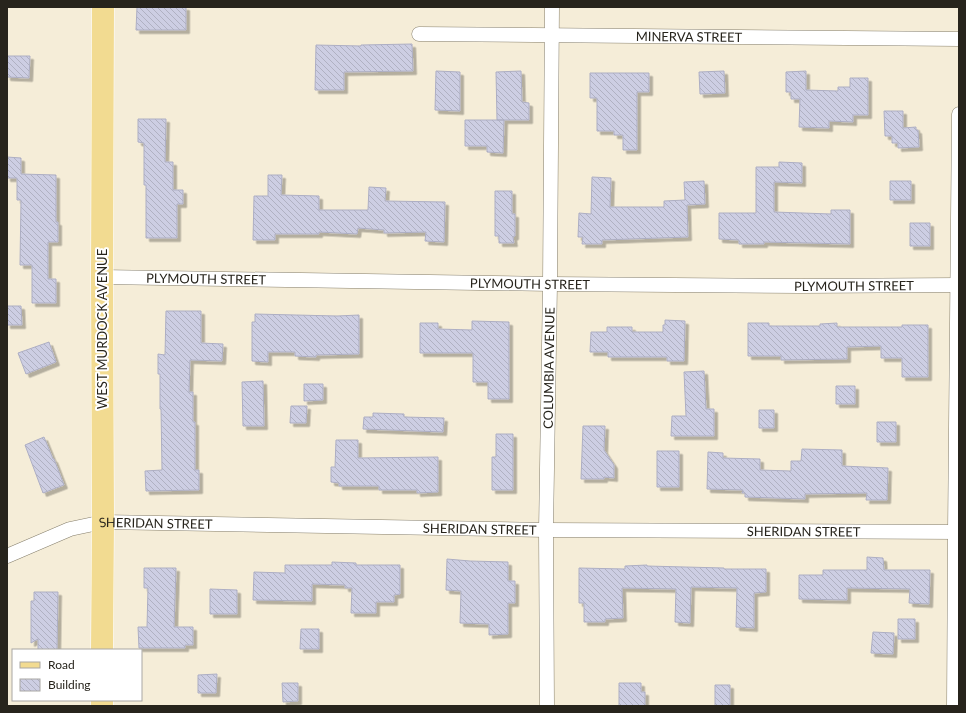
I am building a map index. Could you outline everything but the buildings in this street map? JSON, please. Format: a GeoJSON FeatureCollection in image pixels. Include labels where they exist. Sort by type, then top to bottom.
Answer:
{"type":"FeatureCollection","features":[{"type":"Feature","properties":{"kind":"main road","name":"WEST MURDOCK AVENUE"},"geometry":{"type":"LineString","coordinates":[[102,649],[103,7]]}},
{"type":"Feature","properties":{"kind":"street","name":"COLUMBIA AVENUE"},"geometry":{"type":"LineString","coordinates":[[547,706],[546,530],[552,7]]}},
{"type":"Feature","properties":{"kind":"street","name":"MINERVA STREET"},"geometry":{"type":"LineString","coordinates":[[419,34],[959,39]]}},
{"type":"Feature","properties":{"kind":"street"},"geometry":{"type":"LineString","coordinates":[[954,706],[957,532],[959,114]]}},
{"type":"Feature","properties":{"kind":"street","name":"PLYMOUTH STREET"},"geometry":{"type":"LineString","coordinates":[[102,277],[550,284],[801,286],[958,285]]}},
{"type":"Feature","properties":{"kind":"street","name":"SHERIDAN STREET"},"geometry":{"type":"LineString","coordinates":[[7,556],[70,529],[103,522],[546,530],[957,532]]}}]}
